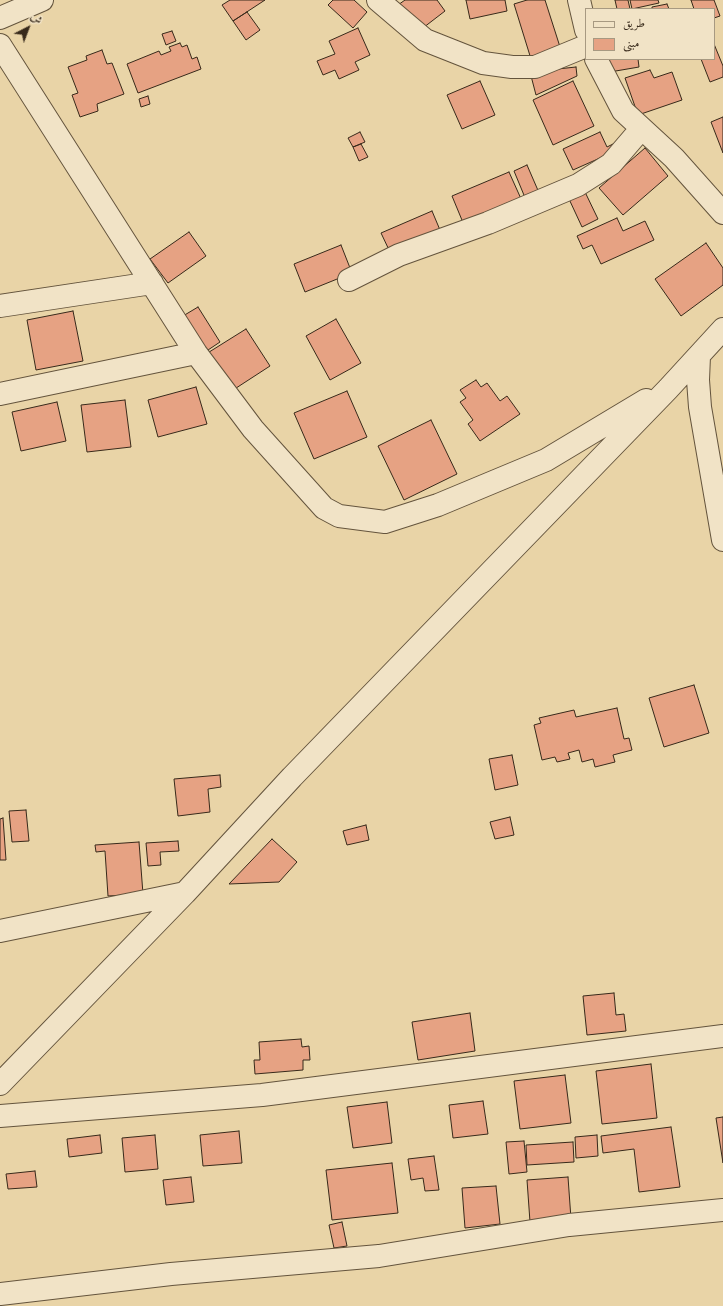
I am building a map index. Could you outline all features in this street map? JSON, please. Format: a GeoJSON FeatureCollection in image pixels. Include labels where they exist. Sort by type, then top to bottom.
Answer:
{"type":"FeatureCollection","features":[{"type":"Feature","properties":{"kind":"street"},"geometry":{"type":"LineString","coordinates":[[0,18],[42,0]]}},
{"type":"Feature","properties":{"kind":"street"},"geometry":{"type":"LineString","coordinates":[[378,0],[425,40],[484,63],[512,67],[535,67],[585,46]]}},
{"type":"Feature","properties":{"kind":"street"},"geometry":{"type":"LineString","coordinates":[[579,0],[585,26]]}},
{"type":"Feature","properties":{"kind":"street"},"geometry":{"type":"LineString","coordinates":[[0,45],[196,353],[253,429],[324,508],[339,516],[384,522],[438,505],[546,460],[633,406],[668,389]]}},
{"type":"Feature","properties":{"kind":"street"},"geometry":{"type":"LineString","coordinates":[[597,60],[623,110],[641,129],[674,158],[723,213]]}},
{"type":"Feature","properties":{"kind":"street"},"geometry":{"type":"LineString","coordinates":[[350,280],[399,255],[488,223],[578,185],[611,164],[641,129]]}},
{"type":"Feature","properties":{"kind":"street"},"geometry":{"type":"LineString","coordinates":[[0,306],[152,283]]}},
{"type":"Feature","properties":{"kind":"street"},"geometry":{"type":"LineString","coordinates":[[0,1084],[185,893],[292,777],[668,389],[723,329]]}},
{"type":"Feature","properties":{"kind":"street"},"geometry":{"type":"LineString","coordinates":[[0,394],[196,353]]}},
{"type":"Feature","properties":{"kind":"street"},"geometry":{"type":"LineString","coordinates":[[699,356],[698,380],[700,407],[723,540]]}},
{"type":"Feature","properties":{"kind":"street"},"geometry":{"type":"LineString","coordinates":[[0,930],[185,893]]}},
{"type":"Feature","properties":{"kind":"street"},"geometry":{"type":"LineString","coordinates":[[0,1116],[262,1095],[723,1036]]}},
{"type":"Feature","properties":{"kind":"street"},"geometry":{"type":"LineString","coordinates":[[0,1061],[28,1056]]}},
{"type":"Feature","properties":{"kind":"street"},"geometry":{"type":"LineString","coordinates":[[0,1294],[171,1274],[379,1256],[569,1226],[723,1210]]}},
{"type":"Feature","properties":{"kind":"building"},"geometry":{"type":"Polygon","coordinates":[[[230,0],[265,0],[233,21],[222,5],[230,0]]]}},
{"type":"Feature","properties":{"kind":"building"},"geometry":{"type":"Polygon","coordinates":[[[333,0],[354,0],[367,12],[353,28],[328,5],[333,0]]]}},
{"type":"Feature","properties":{"kind":"building"},"geometry":{"type":"Polygon","coordinates":[[[405,0],[437,0],[445,11],[419,31],[398,5],[405,0]]]}},
{"type":"Feature","properties":{"kind":"building"},"geometry":{"type":"Polygon","coordinates":[[[466,0],[505,0],[507,11],[470,19],[466,0]]]}},
{"type":"Feature","properties":{"kind":"building"},"geometry":{"type":"Polygon","coordinates":[[[527,0],[545,0],[561,50],[531,59],[514,4],[527,0]]]}},
{"type":"Feature","properties":{"kind":"building"},"geometry":{"type":"Polygon","coordinates":[[[615,0],[628,0],[630,8],[617,8],[615,0]]]}},
{"type":"Feature","properties":{"kind":"building"},"geometry":{"type":"Polygon","coordinates":[[[630,0],[658,0],[659,3],[636,8],[632,8],[630,0]]]}},
{"type":"Feature","properties":{"kind":"building"},"geometry":{"type":"Polygon","coordinates":[[[691,0],[714,0],[720,16],[715,18],[715,8],[694,8],[691,0]]]}},
{"type":"Feature","properties":{"kind":"building"},"geometry":{"type":"Polygon","coordinates":[[[667,4],[669,8],[652,8],[667,4]]]}},
{"type":"Feature","properties":{"kind":"building"},"geometry":{"type":"Polygon","coordinates":[[[247,12],[260,30],[246,40],[233,21],[247,12]]]}},
{"type":"Feature","properties":{"kind":"building"},"geometry":{"type":"Polygon","coordinates":[[[358,28],[370,55],[355,62],[359,70],[339,79],[335,70],[323,75],[317,61],[335,54],[329,41],[358,28]]]}},
{"type":"Feature","properties":{"kind":"building"},"geometry":{"type":"Polygon","coordinates":[[[172,31],[176,41],[166,45],[162,34],[172,31]]]}},
{"type":"Feature","properties":{"kind":"building"},"geometry":{"type":"Polygon","coordinates":[[[180,43],[182,47],[187,45],[192,59],[197,57],[201,69],[138,93],[127,64],[159,51],[161,55],[171,51],[169,47],[180,43]]]}},
{"type":"Feature","properties":{"kind":"building"},"geometry":{"type":"Polygon","coordinates":[[[715,46],[723,66],[723,77],[710,82],[701,60],[715,60],[715,46]]]}},
{"type":"Feature","properties":{"kind":"building"},"geometry":{"type":"Polygon","coordinates":[[[102,50],[107,64],[112,63],[124,94],[97,104],[98,111],[80,117],[72,95],[78,93],[68,67],[87,60],[86,56],[102,50]]]}},
{"type":"Feature","properties":{"kind":"building"},"geometry":{"type":"Polygon","coordinates":[[[602,60],[638,60],[639,67],[604,73],[602,60]]]}},
{"type":"Feature","properties":{"kind":"building"},"geometry":{"type":"Polygon","coordinates":[[[576,67],[577,76],[536,95],[530,72],[576,67]]]}},
{"type":"Feature","properties":{"kind":"building"},"geometry":{"type":"Polygon","coordinates":[[[650,70],[654,78],[672,72],[682,100],[638,115],[625,78],[650,70]]]}},
{"type":"Feature","properties":{"kind":"building"},"geometry":{"type":"Polygon","coordinates":[[[480,81],[495,115],[462,129],[447,95],[480,81]]]}},
{"type":"Feature","properties":{"kind":"building"},"geometry":{"type":"Polygon","coordinates":[[[573,81],[594,126],[553,145],[533,100],[573,81]]]}},
{"type":"Feature","properties":{"kind":"building"},"geometry":{"type":"Polygon","coordinates":[[[148,96],[150,104],[141,107],[139,99],[148,96]]]}},
{"type":"Feature","properties":{"kind":"building"},"geometry":{"type":"Polygon","coordinates":[[[723,117],[723,153],[711,122],[723,117]]]}},
{"type":"Feature","properties":{"kind":"building"},"geometry":{"type":"Polygon","coordinates":[[[360,132],[365,142],[353,147],[348,138],[360,132]]]}},
{"type":"Feature","properties":{"kind":"building"},"geometry":{"type":"Polygon","coordinates":[[[600,132],[607,147],[615,143],[618,150],[573,170],[563,149],[600,132]]]}},
{"type":"Feature","properties":{"kind":"building"},"geometry":{"type":"Polygon","coordinates":[[[361,144],[368,157],[359,161],[353,147],[361,144]]]}},
{"type":"Feature","properties":{"kind":"building"},"geometry":{"type":"Polygon","coordinates":[[[645,148],[668,176],[623,215],[599,188],[645,148]]]}},
{"type":"Feature","properties":{"kind":"building"},"geometry":{"type":"Polygon","coordinates":[[[527,165],[540,195],[526,200],[514,171],[527,165]]]}},
{"type":"Feature","properties":{"kind":"building"},"geometry":{"type":"Polygon","coordinates":[[[509,172],[522,201],[464,225],[452,196],[509,172]]]}},
{"type":"Feature","properties":{"kind":"building"},"geometry":{"type":"Polygon","coordinates":[[[585,192],[598,219],[582,227],[569,199],[585,192]]]}},
{"type":"Feature","properties":{"kind":"building"},"geometry":{"type":"Polygon","coordinates":[[[432,211],[440,230],[390,252],[381,233],[432,211]]]}},
{"type":"Feature","properties":{"kind":"building"},"geometry":{"type":"Polygon","coordinates":[[[617,218],[623,231],[645,221],[654,240],[601,264],[592,245],[583,249],[577,236],[617,218]]]}},
{"type":"Feature","properties":{"kind":"building"},"geometry":{"type":"Polygon","coordinates":[[[189,232],[206,256],[168,283],[150,259],[189,232]]]}},
{"type":"Feature","properties":{"kind":"building"},"geometry":{"type":"Polygon","coordinates":[[[706,243],[723,268],[723,285],[681,316],[655,279],[706,243]]]}},
{"type":"Feature","properties":{"kind":"building"},"geometry":{"type":"Polygon","coordinates":[[[341,245],[352,273],[305,292],[294,264],[341,245]]]}},
{"type":"Feature","properties":{"kind":"building"},"geometry":{"type":"Polygon","coordinates":[[[198,307],[220,342],[205,352],[183,316],[198,307]]]}},
{"type":"Feature","properties":{"kind":"building"},"geometry":{"type":"Polygon","coordinates":[[[73,311],[83,361],[36,370],[27,320],[73,311]]]}},
{"type":"Feature","properties":{"kind":"building"},"geometry":{"type":"Polygon","coordinates":[[[336,319],[361,363],[330,380],[306,336],[336,319]]]}},
{"type":"Feature","properties":{"kind":"building"},"geometry":{"type":"Polygon","coordinates":[[[246,329],[270,366],[230,392],[206,354],[246,329]]]}},
{"type":"Feature","properties":{"kind":"building"},"geometry":{"type":"Polygon","coordinates":[[[476,380],[481,387],[487,383],[500,401],[507,396],[520,414],[480,441],[468,424],[473,420],[460,402],[466,398],[460,390],[476,380]]]}},
{"type":"Feature","properties":{"kind":"building"},"geometry":{"type":"Polygon","coordinates":[[[196,387],[207,424],[158,437],[148,400],[196,387]]]}},
{"type":"Feature","properties":{"kind":"building"},"geometry":{"type":"Polygon","coordinates":[[[347,391],[367,437],[314,459],[294,413],[347,391]]]}},
{"type":"Feature","properties":{"kind":"building"},"geometry":{"type":"Polygon","coordinates":[[[125,400],[131,447],[87,452],[81,405],[125,400]]]}},
{"type":"Feature","properties":{"kind":"building"},"geometry":{"type":"Polygon","coordinates":[[[57,402],[66,441],[21,451],[12,412],[57,402]]]}},
{"type":"Feature","properties":{"kind":"building"},"geometry":{"type":"Polygon","coordinates":[[[431,420],[457,474],[404,500],[378,446],[431,420]]]}},
{"type":"Feature","properties":{"kind":"building"},"geometry":{"type":"Polygon","coordinates":[[[694,685],[709,733],[664,747],[649,698],[694,685]]]}},
{"type":"Feature","properties":{"kind":"building"},"geometry":{"type":"Polygon","coordinates":[[[617,708],[624,739],[629,738],[632,750],[613,755],[615,762],[595,767],[593,759],[582,762],[579,750],[568,753],[570,759],[557,762],[555,757],[542,760],[534,725],[541,723],[539,718],[574,710],[576,717],[617,708]]]}},
{"type":"Feature","properties":{"kind":"building"},"geometry":{"type":"Polygon","coordinates":[[[512,755],[518,785],[495,790],[489,759],[512,755]]]}},
{"type":"Feature","properties":{"kind":"building"},"geometry":{"type":"Polygon","coordinates":[[[220,775],[221,787],[208,789],[210,812],[178,816],[174,779],[220,775]]]}},
{"type":"Feature","properties":{"kind":"building"},"geometry":{"type":"Polygon","coordinates":[[[26,810],[29,841],[12,842],[9,811],[26,810]]]}},
{"type":"Feature","properties":{"kind":"building"},"geometry":{"type":"Polygon","coordinates":[[[510,817],[514,835],[495,839],[490,822],[510,817]]]}},
{"type":"Feature","properties":{"kind":"building"},"geometry":{"type":"Polygon","coordinates":[[[3,818],[6,860],[0,860],[0,819],[3,818]]]}},
{"type":"Feature","properties":{"kind":"building"},"geometry":{"type":"Polygon","coordinates":[[[366,825],[369,840],[347,845],[343,831],[366,825]]]}},
{"type":"Feature","properties":{"kind":"building"},"geometry":{"type":"Polygon","coordinates":[[[272,839],[297,862],[279,882],[229,884],[272,839]]]}},
{"type":"Feature","properties":{"kind":"building"},"geometry":{"type":"Polygon","coordinates":[[[178,841],[179,851],[160,852],[161,865],[148,866],[146,843],[178,841]]]}},
{"type":"Feature","properties":{"kind":"building"},"geometry":{"type":"Polygon","coordinates":[[[139,842],[143,894],[108,896],[105,851],[96,852],[95,845],[139,842]]]}},
{"type":"Feature","properties":{"kind":"building"},"geometry":{"type":"Polygon","coordinates":[[[614,993],[616,1015],[624,1014],[626,1031],[587,1035],[583,996],[614,993]]]}},
{"type":"Feature","properties":{"kind":"building"},"geometry":{"type":"Polygon","coordinates":[[[470,1013],[475,1051],[418,1060],[412,1022],[470,1013]]]}},
{"type":"Feature","properties":{"kind":"building"},"geometry":{"type":"Polygon","coordinates":[[[301,1039],[302,1047],[309,1046],[310,1060],[303,1060],[303,1070],[255,1074],[254,1060],[260,1060],[259,1042],[301,1039]]]}},
{"type":"Feature","properties":{"kind":"building"},"geometry":{"type":"Polygon","coordinates":[[[651,1064],[657,1118],[602,1124],[596,1071],[651,1064]]]}},
{"type":"Feature","properties":{"kind":"building"},"geometry":{"type":"Polygon","coordinates":[[[565,1075],[571,1123],[520,1129],[514,1081],[565,1075]]]}},
{"type":"Feature","properties":{"kind":"building"},"geometry":{"type":"Polygon","coordinates":[[[483,1101],[488,1134],[453,1138],[449,1105],[483,1101]]]}},
{"type":"Feature","properties":{"kind":"building"},"geometry":{"type":"Polygon","coordinates":[[[387,1102],[392,1143],[353,1148],[347,1107],[387,1102]]]}},
{"type":"Feature","properties":{"kind":"building"},"geometry":{"type":"Polygon","coordinates":[[[723,1117],[723,1163],[716,1118],[723,1117]]]}},
{"type":"Feature","properties":{"kind":"building"},"geometry":{"type":"Polygon","coordinates":[[[671,1127],[680,1187],[639,1192],[634,1149],[603,1153],[601,1136],[671,1127]]]}},
{"type":"Feature","properties":{"kind":"building"},"geometry":{"type":"Polygon","coordinates":[[[239,1131],[242,1163],[203,1166],[200,1135],[239,1131]]]}},
{"type":"Feature","properties":{"kind":"building"},"geometry":{"type":"Polygon","coordinates":[[[100,1135],[102,1153],[69,1157],[67,1139],[100,1135]]]}},
{"type":"Feature","properties":{"kind":"building"},"geometry":{"type":"Polygon","coordinates":[[[155,1135],[158,1169],[125,1172],[122,1138],[155,1135]]]}},
{"type":"Feature","properties":{"kind":"building"},"geometry":{"type":"Polygon","coordinates":[[[597,1135],[598,1156],[576,1158],[575,1137],[597,1135]]]}},
{"type":"Feature","properties":{"kind":"building"},"geometry":{"type":"Polygon","coordinates":[[[524,1141],[527,1172],[509,1174],[506,1142],[524,1141]]]}},
{"type":"Feature","properties":{"kind":"building"},"geometry":{"type":"Polygon","coordinates":[[[573,1142],[574,1162],[527,1165],[526,1145],[573,1142]]]}},
{"type":"Feature","properties":{"kind":"building"},"geometry":{"type":"Polygon","coordinates":[[[434,1156],[439,1190],[425,1191],[423,1178],[411,1180],[408,1159],[434,1156]]]}},
{"type":"Feature","properties":{"kind":"building"},"geometry":{"type":"Polygon","coordinates":[[[392,1163],[398,1213],[332,1220],[326,1170],[392,1163]]]}},
{"type":"Feature","properties":{"kind":"building"},"geometry":{"type":"Polygon","coordinates":[[[35,1171],[37,1187],[8,1189],[6,1174],[35,1171]]]}},
{"type":"Feature","properties":{"kind":"building"},"geometry":{"type":"Polygon","coordinates":[[[191,1177],[194,1202],[166,1205],[163,1180],[191,1177]]]}},
{"type":"Feature","properties":{"kind":"building"},"geometry":{"type":"Polygon","coordinates":[[[568,1177],[571,1219],[530,1222],[527,1180],[568,1177]]]}},
{"type":"Feature","properties":{"kind":"building"},"geometry":{"type":"Polygon","coordinates":[[[496,1186],[500,1224],[465,1228],[462,1188],[496,1186]]]}},
{"type":"Feature","properties":{"kind":"building"},"geometry":{"type":"Polygon","coordinates":[[[342,1222],[347,1246],[334,1248],[329,1225],[342,1222]]]}}]}
